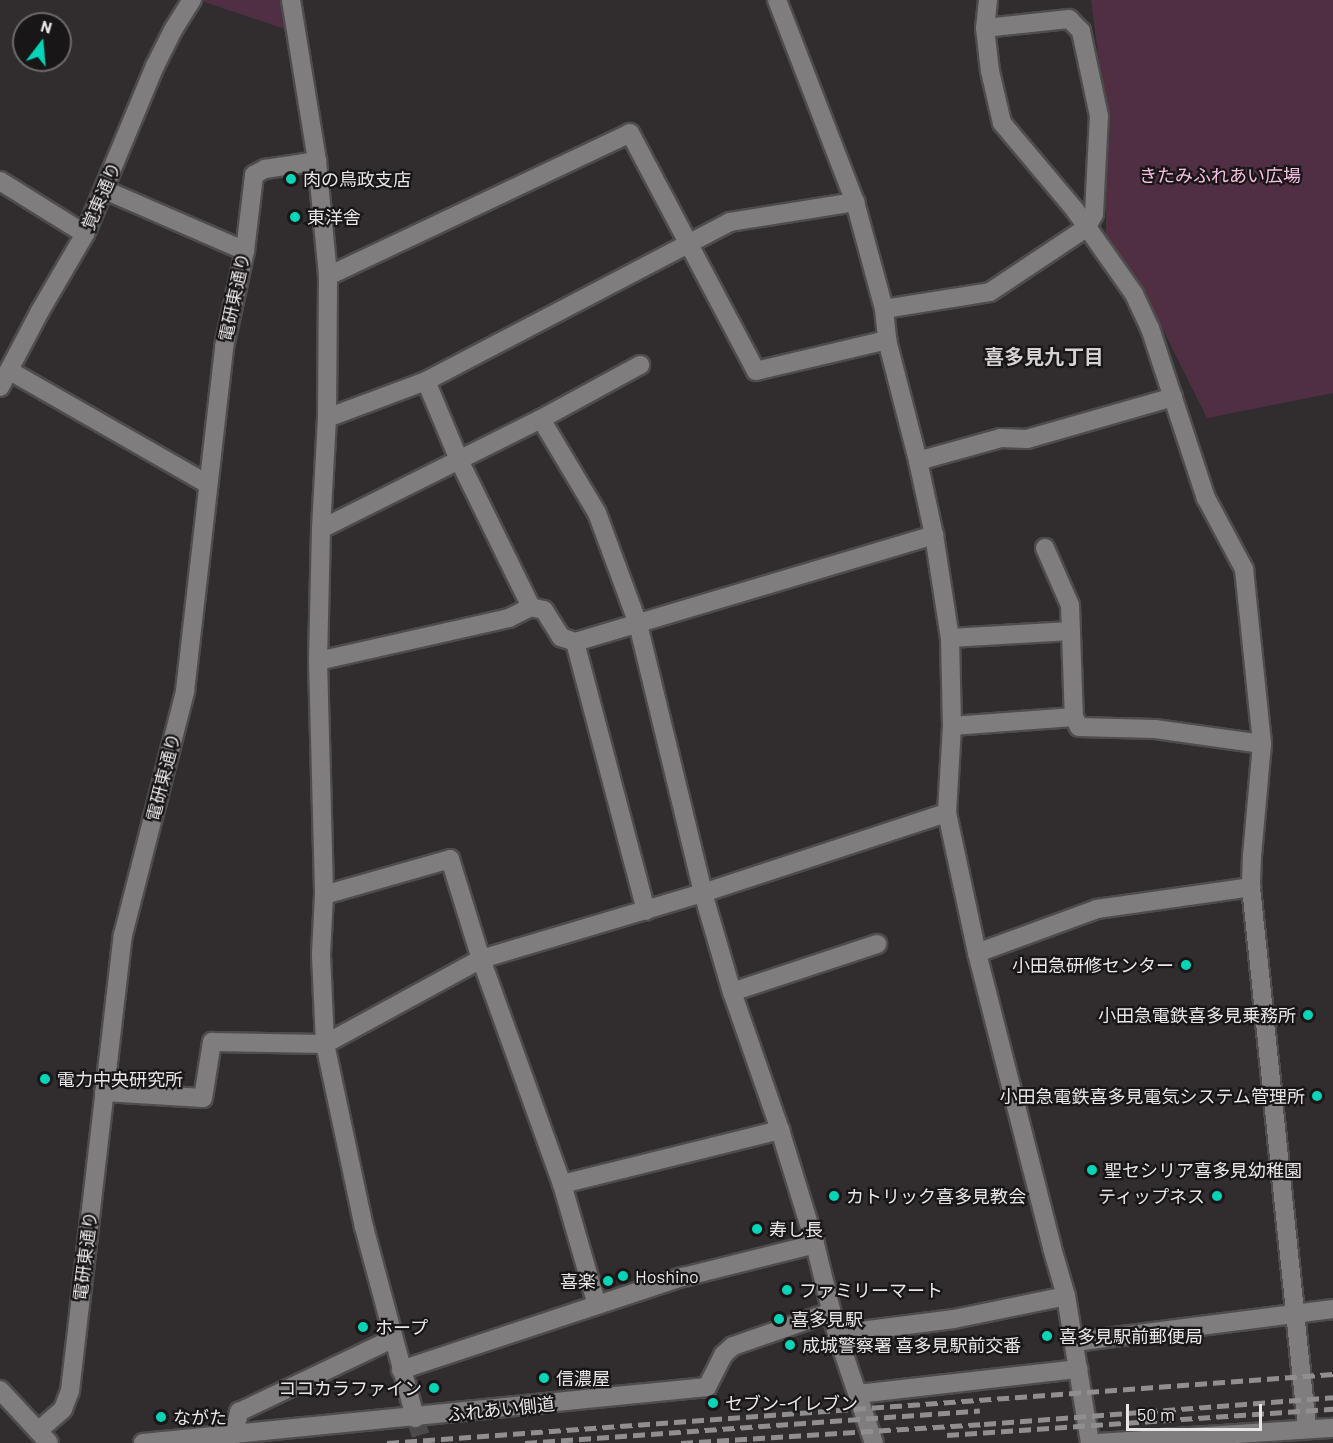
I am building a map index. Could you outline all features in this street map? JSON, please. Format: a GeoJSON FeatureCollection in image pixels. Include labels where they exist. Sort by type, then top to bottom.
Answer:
{"type":"FeatureCollection","features":[{"type":"Feature","properties":{"kind":"street","name":"覚東通り"},"geometry":{"type":"LineString","coordinates":[[5,379],[40,311],[85,234],[155,66],[173,30],[192,0]]}},
{"type":"Feature","properties":{"kind":"street"},"geometry":{"type":"LineString","coordinates":[[291,0],[317,161],[328,276],[327,418],[321,529],[318,661],[324,895],[321,955],[326,1044],[364,1227],[392,1340],[415,1418]]}},
{"type":"Feature","properties":{"kind":"street"},"geometry":{"type":"LineString","coordinates":[[777,0],[855,202],[884,309],[888,340],[918,461],[934,535],[950,638],[952,726],[947,813],[977,953],[1066,1296],[1090,1443]]}},
{"type":"Feature","properties":{"kind":"street"},"geometry":{"type":"LineString","coordinates":[[988,0],[985,28],[990,71],[1002,123],[1061,193],[1134,294],[1149,328],[1206,498],[1244,569],[1262,744],[1251,887],[1306,1428]]}},
{"type":"Feature","properties":{"kind":"street"},"geometry":{"type":"LineString","coordinates":[[884,309],[990,292],[1086,228],[1094,214],[1099,116],[1081,31],[1069,19],[985,28]]}},
{"type":"Feature","properties":{"kind":"street"},"geometry":{"type":"LineString","coordinates":[[328,276],[630,133],[756,371],[888,340]]}},
{"type":"Feature","properties":{"kind":"street","name":"電研東通り"},"geometry":{"type":"LineString","coordinates":[[44,1437],[68,1401],[123,934],[185,690],[224,347],[245,251],[254,176],[265,169],[317,161]]}},
{"type":"Feature","properties":{"kind":"street"},"geometry":{"type":"LineString","coordinates":[[0,181],[85,234]]}},
{"type":"Feature","properties":{"kind":"street"},"geometry":{"type":"LineString","coordinates":[[105,190],[245,251]]}},
{"type":"Feature","properties":{"kind":"street"},"geometry":{"type":"LineString","coordinates":[[327,418],[426,381],[730,222],[855,202]]}},
{"type":"Feature","properties":{"kind":"street"},"geometry":{"type":"LineString","coordinates":[[321,529],[541,419],[640,365]]}},
{"type":"Feature","properties":{"kind":"street"},"geometry":{"type":"LineString","coordinates":[[5,379],[207,484]]}},
{"type":"Feature","properties":{"kind":"street"},"geometry":{"type":"LineString","coordinates":[[426,381],[459,460],[531,607]]}},
{"type":"Feature","properties":{"kind":"street"},"geometry":{"type":"LineString","coordinates":[[918,461],[1000,438],[1027,439],[1173,397]]}},
{"type":"Feature","properties":{"kind":"street"},"geometry":{"type":"LineString","coordinates":[[541,419],[597,513],[638,624],[703,893],[732,992],[780,1130],[815,1244],[837,1334],[874,1443]]}},
{"type":"Feature","properties":{"kind":"street"},"geometry":{"type":"LineString","coordinates":[[318,661],[509,618],[531,607],[544,610],[561,637],[575,642],[934,535]]}},
{"type":"Feature","properties":{"kind":"street"},"geometry":{"type":"LineString","coordinates":[[1045,548],[1070,605],[1074,717],[1079,727],[1155,729],[1262,744]]}},
{"type":"Feature","properties":{"kind":"street"},"geometry":{"type":"LineString","coordinates":[[950,638],[1071,631]]}},
{"type":"Feature","properties":{"kind":"street"},"geometry":{"type":"LineString","coordinates":[[575,642],[646,910]]}},
{"type":"Feature","properties":{"kind":"street"},"geometry":{"type":"LineString","coordinates":[[952,726],[1074,717]]}},
{"type":"Feature","properties":{"kind":"street"},"geometry":{"type":"LineString","coordinates":[[104,1092],[203,1098],[212,1042],[326,1044],[481,959],[703,893],[947,813]]}},
{"type":"Feature","properties":{"kind":"street"},"geometry":{"type":"LineString","coordinates":[[324,895],[450,858],[481,959],[562,1184],[597,1305]]}},
{"type":"Feature","properties":{"kind":"street"},"geometry":{"type":"LineString","coordinates":[[977,953],[1097,909],[1251,887]]}},
{"type":"Feature","properties":{"kind":"street"},"geometry":{"type":"LineString","coordinates":[[732,992],[877,944]]}},
{"type":"Feature","properties":{"kind":"street"},"geometry":{"type":"LineString","coordinates":[[562,1184],[780,1130]]}},
{"type":"Feature","properties":{"kind":"street"},"geometry":{"type":"LineString","coordinates":[[401,1370],[683,1278],[815,1244]]}},
{"type":"Feature","properties":{"kind":"street"},"geometry":{"type":"LineString","coordinates":[[837,1334],[954,1319],[1066,1296]]}},
{"type":"Feature","properties":{"kind":"street"},"geometry":{"type":"LineString","coordinates":[[1075,1342],[1333,1309]]}},
{"type":"Feature","properties":{"kind":"street","name":"ふれあい側道"},"geometry":{"type":"LineString","coordinates":[[143,1443],[415,1418],[707,1387],[723,1355],[733,1346],[831,1312]]}},
{"type":"Feature","properties":{"kind":"street"},"geometry":{"type":"LineString","coordinates":[[234,1435],[239,1412],[392,1340]]}},
{"type":"Feature","properties":{"kind":"street"},"geometry":{"type":"LineString","coordinates":[[858,1394],[1079,1369]]}},
{"type":"Feature","properties":{"kind":"street"},"geometry":{"type":"LineString","coordinates":[[0,1390],[44,1437]]}},
{"type":"Feature","properties":{"kind":"street"},"geometry":{"type":"LineString","coordinates":[[1099,1443],[1333,1428]]}},
{"type":"Feature","properties":{"kind":"green space"},"geometry":{"type":"Polygon","coordinates":[[[199,0],[286,0],[288,30],[199,0]]]}},
{"type":"Feature","properties":{"kind":"green space","name":"きたみふれあい広場"},"geometry":{"type":"Polygon","coordinates":[[[1091,0],[1333,0],[1333,393],[1207,418],[1144,292],[1106,234],[1106,115],[1091,0]]]}},
{"type":"Feature","properties":{"kind":"tunnel"},"geometry":{"type":"LineString","coordinates":[[415,1418],[423,1443]]}},
{"type":"Feature","properties":{"kind":"railway"},"geometry":{"type":"LineString","coordinates":[[387,1443],[1333,1374]]}},
{"type":"Feature","properties":{"kind":"railway"},"geometry":{"type":"LineString","coordinates":[[681,1443],[984,1424],[1333,1397]]}},
{"type":"Feature","properties":{"kind":"railway"},"geometry":{"type":"LineString","coordinates":[[947,1435],[1333,1409]]}},
{"type":"Feature","properties":{"kind":"railway"},"geometry":{"type":"LineString","coordinates":[[525,1443],[980,1410]]}},
{"type":"Feature","properties":{"kind":"place","name":"肉の鳥政支店"},"geometry":{"type":"Point","coordinates":[291,179]}},
{"type":"Feature","properties":{"kind":"place","name":"東洋舎"},"geometry":{"type":"Point","coordinates":[295,217]}},
{"type":"Feature","properties":{"kind":"place","name":"小田急研修センター"},"geometry":{"type":"Point","coordinates":[1186,965]}},
{"type":"Feature","properties":{"kind":"place","name":"小田急電鉄喜多見乗務所"},"geometry":{"type":"Point","coordinates":[1308,1015]}},
{"type":"Feature","properties":{"kind":"place","name":"電力中央研究所"},"geometry":{"type":"Point","coordinates":[45,1079]}},
{"type":"Feature","properties":{"kind":"place","name":"小田急電鉄喜多見電気システム管理所"},"geometry":{"type":"Point","coordinates":[1317,1096]}},
{"type":"Feature","properties":{"kind":"place","name":"聖セシリア喜多見幼稚園"},"geometry":{"type":"Point","coordinates":[1092,1170]}},
{"type":"Feature","properties":{"kind":"place","name":"カトリック喜多見教会"},"geometry":{"type":"Point","coordinates":[834,1196]}},
{"type":"Feature","properties":{"kind":"place","name":"ティップネス"},"geometry":{"type":"Point","coordinates":[1217,1196]}},
{"type":"Feature","properties":{"kind":"place","name":"寿し長"},"geometry":{"type":"Point","coordinates":[757,1229]}},
{"type":"Feature","properties":{"kind":"place","name":"Hoshino"},"geometry":{"type":"Point","coordinates":[623,1276]}},
{"type":"Feature","properties":{"kind":"place","name":"喜楽"},"geometry":{"type":"Point","coordinates":[608,1281]}},
{"type":"Feature","properties":{"kind":"place","name":"ファミリーマート"},"geometry":{"type":"Point","coordinates":[787,1290]}},
{"type":"Feature","properties":{"kind":"place","name":"喜多見駅"},"geometry":{"type":"Point","coordinates":[779,1319]}},
{"type":"Feature","properties":{"kind":"place","name":"ホープ"},"geometry":{"type":"Point","coordinates":[363,1327]}},
{"type":"Feature","properties":{"kind":"place","name":"喜多見駅前郵便局"},"geometry":{"type":"Point","coordinates":[1047,1336]}},
{"type":"Feature","properties":{"kind":"place","name":"成城警察署 喜多見駅前交番"},"geometry":{"type":"Point","coordinates":[790,1345]}},
{"type":"Feature","properties":{"kind":"place","name":"信濃屋"},"geometry":{"type":"Point","coordinates":[544,1378]}},
{"type":"Feature","properties":{"kind":"place","name":"ココカラファイン"},"geometry":{"type":"Point","coordinates":[434,1388]}},
{"type":"Feature","properties":{"kind":"place","name":"セブン-イレブン"},"geometry":{"type":"Point","coordinates":[713,1403]}},
{"type":"Feature","properties":{"kind":"place","name":"ながた"},"geometry":{"type":"Point","coordinates":[161,1417]}},
{"type":"Feature","properties":{"kind":"district","name":"喜多見九丁目"},"geometry":{"type":"Point","coordinates":[1044,356]}}]}
